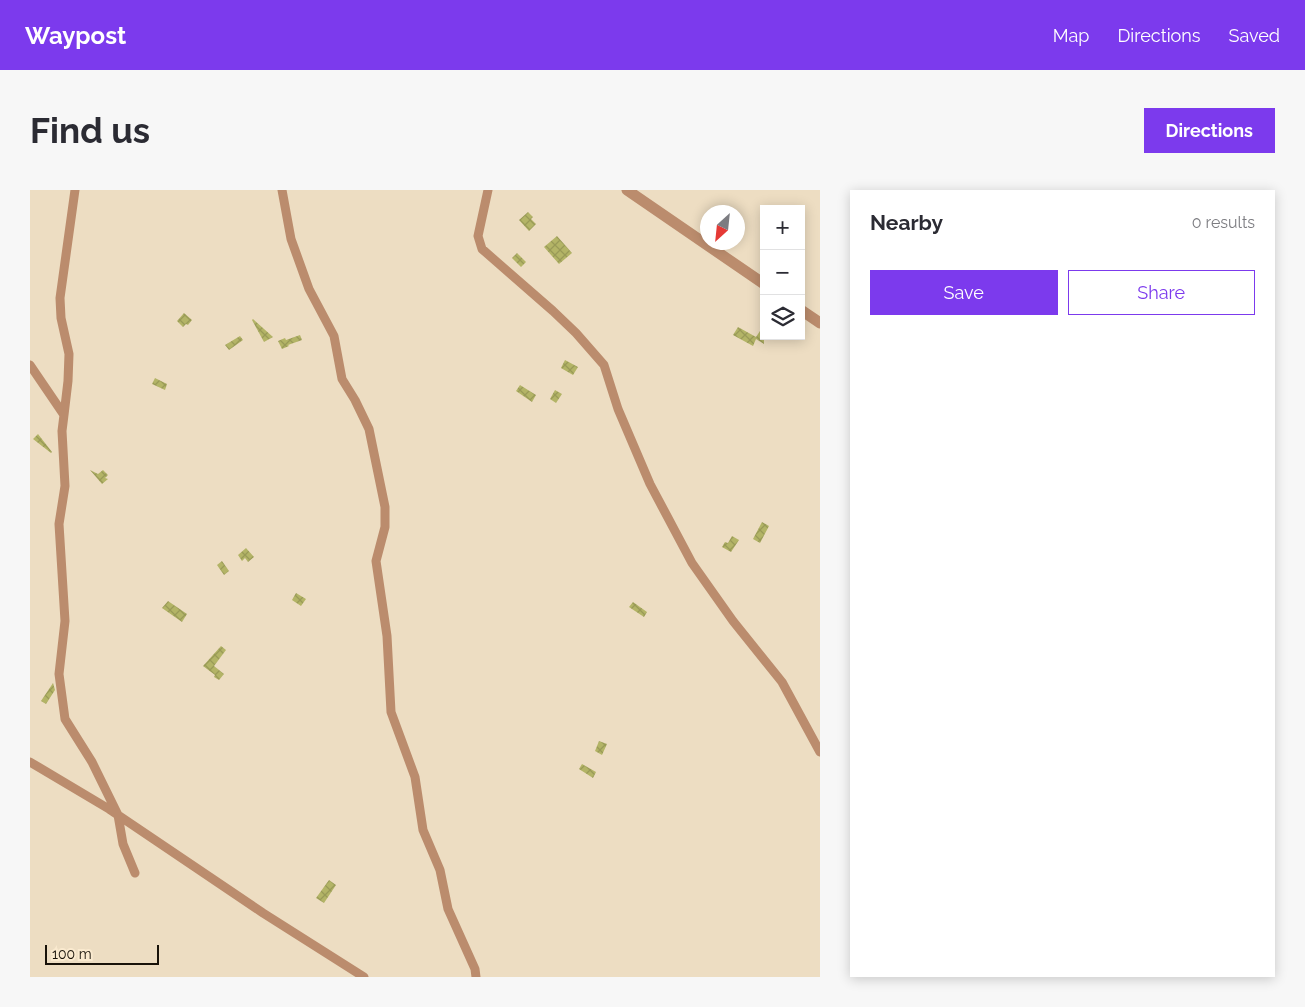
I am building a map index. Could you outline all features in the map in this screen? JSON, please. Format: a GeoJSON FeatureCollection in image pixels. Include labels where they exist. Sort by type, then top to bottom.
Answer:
{"type":"FeatureCollection","features":[{"type":"Feature","properties":{"kind":"street"},"geometry":{"type":"LineString","coordinates":[[75,190],[60,298],[61,318],[69,354],[62,430],[65,486],[59,524],[65,621],[59,674],[65,718],[92,762],[118,815],[123,844],[135,873]]}},
{"type":"Feature","properties":{"kind":"street"},"geometry":{"type":"LineString","coordinates":[[282,190],[291,239],[309,289],[334,336],[342,379],[355,400],[369,430],[385,507],[385,527],[376,560],[386,636],[391,712],[415,777],[423,830],[440,870],[448,910],[472,962],[476,977]]}},
{"type":"Feature","properties":{"kind":"street"},"geometry":{"type":"LineString","coordinates":[[488,190],[478,236],[482,249],[553,311],[576,333],[604,365],[618,409],[650,484],[692,563],[733,621],[782,682],[820,752]]}},
{"type":"Feature","properties":{"kind":"street"},"geometry":{"type":"LineString","coordinates":[[627,190],[760,281]]}},
{"type":"Feature","properties":{"kind":"street"},"geometry":{"type":"LineString","coordinates":[[805,313],[820,323]]}},
{"type":"Feature","properties":{"kind":"street"},"geometry":{"type":"LineString","coordinates":[[30,366],[64,415]]}},
{"type":"Feature","properties":{"kind":"street"},"geometry":{"type":"LineString","coordinates":[[30,762],[118,815],[263,913],[364,977]]}},
{"type":"Feature","properties":{"kind":"building"},"geometry":{"type":"Polygon","coordinates":[[[528,212],[536,224],[529,231],[519,220],[528,212]]]}},
{"type":"Feature","properties":{"kind":"building"},"geometry":{"type":"Polygon","coordinates":[[[557,236],[572,253],[559,264],[544,247],[557,236]]]}},
{"type":"Feature","properties":{"kind":"building"},"geometry":{"type":"Polygon","coordinates":[[[517,253],[526,262],[521,267],[512,258],[517,253]]]}},
{"type":"Feature","properties":{"kind":"building"},"geometry":{"type":"Polygon","coordinates":[[[184,313],[192,320],[183,327],[177,321],[184,313]]]}},
{"type":"Feature","properties":{"kind":"building"},"geometry":{"type":"Polygon","coordinates":[[[253,319],[273,337],[264,342],[253,319]]]}},
{"type":"Feature","properties":{"kind":"building"},"geometry":{"type":"Polygon","coordinates":[[[738,327],[756,337],[760,331],[760,340],[764,340],[764,344],[756,339],[753,346],[733,335],[738,327]]]}},
{"type":"Feature","properties":{"kind":"building"},"geometry":{"type":"Polygon","coordinates":[[[300,335],[302,340],[282,349],[278,341],[285,338],[286,340],[300,335]]]}},
{"type":"Feature","properties":{"kind":"building"},"geometry":{"type":"Polygon","coordinates":[[[240,336],[243,340],[229,350],[225,345],[240,336]]]}},
{"type":"Feature","properties":{"kind":"building"},"geometry":{"type":"Polygon","coordinates":[[[565,360],[578,367],[573,375],[561,368],[565,360]]]}},
{"type":"Feature","properties":{"kind":"building"},"geometry":{"type":"Polygon","coordinates":[[[155,378],[167,384],[165,390],[152,384],[155,378]]]}},
{"type":"Feature","properties":{"kind":"building"},"geometry":{"type":"Polygon","coordinates":[[[520,385],[536,395],[532,402],[516,391],[520,385]]]}},
{"type":"Feature","properties":{"kind":"building"},"geometry":{"type":"Polygon","coordinates":[[[555,390],[562,394],[556,403],[550,399],[555,390]]]}},
{"type":"Feature","properties":{"kind":"building"},"geometry":{"type":"Polygon","coordinates":[[[38,434],[52,452],[51,453],[33,439],[38,434]]]}},
{"type":"Feature","properties":{"kind":"building"},"geometry":{"type":"Polygon","coordinates":[[[90,470],[98,474],[103,470],[108,475],[105,478],[108,479],[102,484],[90,470]]]}},
{"type":"Feature","properties":{"kind":"building"},"geometry":{"type":"Polygon","coordinates":[[[762,522],[769,526],[760,543],[753,539],[762,522]]]}},
{"type":"Feature","properties":{"kind":"building"},"geometry":{"type":"Polygon","coordinates":[[[732,536],[739,540],[731,552],[722,547],[725,542],[728,543],[732,536]]]}},
{"type":"Feature","properties":{"kind":"building"},"geometry":{"type":"Polygon","coordinates":[[[246,548],[254,557],[248,562],[245,558],[242,561],[238,555],[246,548]]]}},
{"type":"Feature","properties":{"kind":"building"},"geometry":{"type":"Polygon","coordinates":[[[222,561],[229,571],[224,575],[217,565],[222,561]]]}},
{"type":"Feature","properties":{"kind":"building"},"geometry":{"type":"Polygon","coordinates":[[[296,593],[306,599],[301,606],[292,600],[296,593]]]}},
{"type":"Feature","properties":{"kind":"building"},"geometry":{"type":"Polygon","coordinates":[[[168,601],[187,614],[182,622],[162,608],[168,601]]]}},
{"type":"Feature","properties":{"kind":"building"},"geometry":{"type":"Polygon","coordinates":[[[633,602],[647,612],[644,617],[629,607],[633,602]]]}},
{"type":"Feature","properties":{"kind":"building"},"geometry":{"type":"Polygon","coordinates":[[[221,646],[226,650],[214,666],[224,674],[219,680],[203,666],[221,646]]]}},
{"type":"Feature","properties":{"kind":"building"},"geometry":{"type":"Polygon","coordinates":[[[53,683],[55,690],[46,704],[41,701],[53,683]]]}},
{"type":"Feature","properties":{"kind":"building"},"geometry":{"type":"Polygon","coordinates":[[[599,741],[607,744],[602,755],[595,751],[599,741]]]}},
{"type":"Feature","properties":{"kind":"building"},"geometry":{"type":"Polygon","coordinates":[[[582,764],[596,772],[593,778],[579,769],[582,764]]]}},
{"type":"Feature","properties":{"kind":"building"},"geometry":{"type":"Polygon","coordinates":[[[329,880],[336,885],[324,903],[316,898],[329,880]]]}}]}
